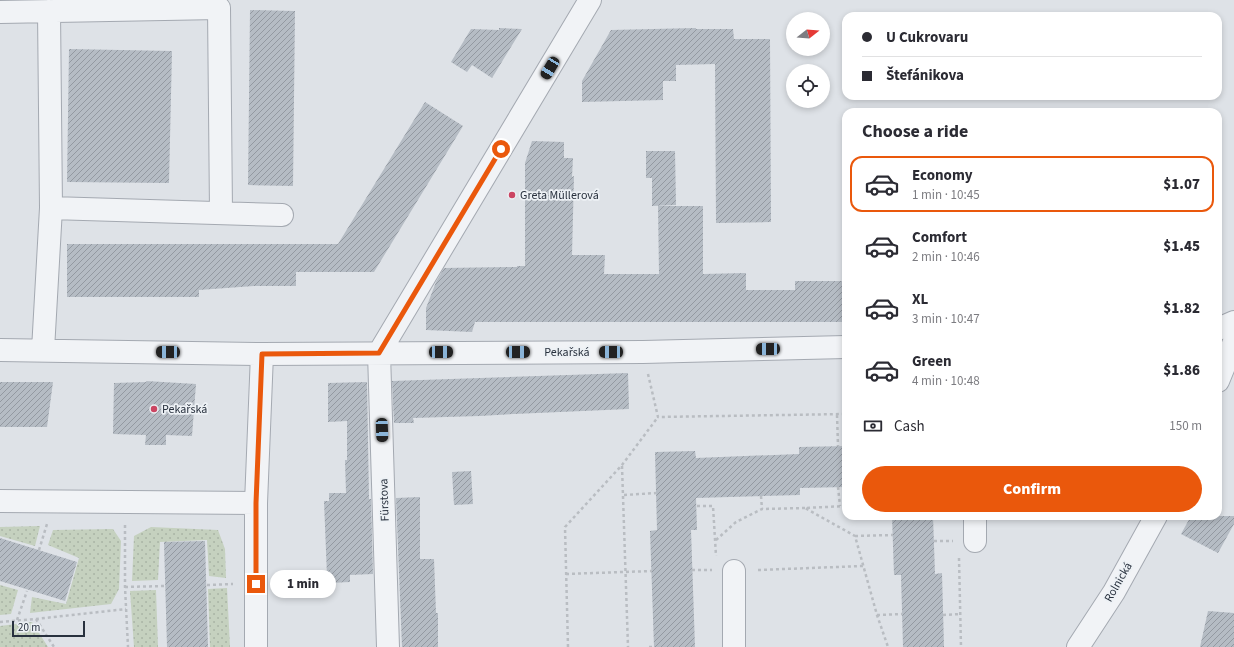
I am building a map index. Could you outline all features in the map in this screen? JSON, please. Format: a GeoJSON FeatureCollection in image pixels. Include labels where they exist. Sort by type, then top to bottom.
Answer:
{"type":"FeatureCollection","features":[{"type":"Feature","properties":{"kind":"street"},"geometry":{"type":"LineString","coordinates":[[379,353],[590,0]]}},
{"type":"Feature","properties":{"kind":"street"},"geometry":{"type":"LineString","coordinates":[[0,12],[219,8],[221,212]]}},
{"type":"Feature","properties":{"kind":"street"},"geometry":{"type":"LineString","coordinates":[[43,350],[51,208],[49,11]]}},
{"type":"Feature","properties":{"kind":"street"},"geometry":{"type":"LineString","coordinates":[[51,208],[282,215]]}},
{"type":"Feature","properties":{"kind":"street"},"geometry":{"type":"LineString","coordinates":[[1222,327],[1234,322]]}},
{"type":"Feature","properties":{"kind":"street"},"geometry":{"type":"LineString","coordinates":[[1222,371],[1234,342]]}},
{"type":"Feature","properties":{"kind":"street","name":"Pekařská"},"geometry":{"type":"LineString","coordinates":[[0,350],[262,354],[643,352],[842,347]]}},
{"type":"Feature","properties":{"kind":"street","name":"Fürstova"},"geometry":{"type":"LineString","coordinates":[[379,353],[388,647]]}},
{"type":"Feature","properties":{"kind":"street"},"geometry":{"type":"LineString","coordinates":[[256,647],[256,503],[262,354]]}},
{"type":"Feature","properties":{"kind":"street"},"geometry":{"type":"LineString","coordinates":[[0,501],[256,503]]}},
{"type":"Feature","properties":{"kind":"street"},"geometry":{"type":"LineString","coordinates":[[975,520],[975,541]]}},
{"type":"Feature","properties":{"kind":"street","name":"Rolnická"},"geometry":{"type":"LineString","coordinates":[[1078,647],[1114,592],[1154,520]]}},
{"type":"Feature","properties":{"kind":"street"},"geometry":{"type":"LineString","coordinates":[[725,570],[734,647]]}},
{"type":"Feature","properties":{"kind":"path"},"geometry":{"type":"LineString","coordinates":[[568,647],[565,527],[622,465],[658,417],[643,352]]}},
{"type":"Feature","properties":{"kind":"path"},"geometry":{"type":"LineString","coordinates":[[837,414],[838,446]]}},
{"type":"Feature","properties":{"kind":"path"},"geometry":{"type":"LineString","coordinates":[[658,417],[842,414]]}},
{"type":"Feature","properties":{"kind":"path"},"geometry":{"type":"LineString","coordinates":[[622,465],[628,647]]}},
{"type":"Feature","properties":{"kind":"path"},"geometry":{"type":"LineString","coordinates":[[716,540],[736,522],[762,509],[840,506],[838,487]]}},
{"type":"Feature","properties":{"kind":"path"},"geometry":{"type":"LineString","coordinates":[[624,495],[656,493]]}},
{"type":"Feature","properties":{"kind":"path"},"geometry":{"type":"LineString","coordinates":[[761,496],[762,509]]}},
{"type":"Feature","properties":{"kind":"path"},"geometry":{"type":"LineString","coordinates":[[125,502],[125,587],[128,647]]}},
{"type":"Feature","properties":{"kind":"path"},"geometry":{"type":"LineString","coordinates":[[697,506],[713,506],[716,540],[725,570]]}},
{"type":"Feature","properties":{"kind":"path"},"geometry":{"type":"LineString","coordinates":[[805,508],[855,536],[893,535]]}},
{"type":"Feature","properties":{"kind":"path"},"geometry":{"type":"LineString","coordinates":[[855,536],[877,615],[888,647]]}},
{"type":"Feature","properties":{"kind":"path"},"geometry":{"type":"LineString","coordinates":[[959,556],[961,647]]}},
{"type":"Feature","properties":{"kind":"path"},"geometry":{"type":"LineString","coordinates":[[692,570],[863,566]]}},
{"type":"Feature","properties":{"kind":"path"},"geometry":{"type":"LineString","coordinates":[[566,574],[652,571]]}},
{"type":"Feature","properties":{"kind":"path"},"geometry":{"type":"LineString","coordinates":[[125,587],[164,586]]}},
{"type":"Feature","properties":{"kind":"path"},"geometry":{"type":"LineString","coordinates":[[17,620],[27,591]]}},
{"type":"Feature","properties":{"kind":"path"},"geometry":{"type":"LineString","coordinates":[[0,622],[126,609]]}},
{"type":"Feature","properties":{"kind":"path"},"geometry":{"type":"LineString","coordinates":[[877,615],[902,614]]}},
{"type":"Feature","properties":{"kind":"path"},"geometry":{"type":"LineString","coordinates":[[943,615],[961,614]]}},
{"type":"Feature","properties":{"kind":"path"},"geometry":{"type":"LineString","coordinates":[[36,619],[54,647]]}},
{"type":"Feature","properties":{"kind":"path"},"geometry":{"type":"LineString","coordinates":[[649,647],[654,647]]}},
{"type":"Feature","properties":{"kind":"green space"},"geometry":{"type":"Polygon","coordinates":[[[40,526],[35,546],[0,536],[0,527],[40,526]]]}},
{"type":"Feature","properties":{"kind":"green space"},"geometry":{"type":"Polygon","coordinates":[[[151,527],[218,530],[225,549],[226,578],[209,576],[207,540],[160,542],[158,580],[132,581],[134,536],[151,527]]]}},
{"type":"Feature","properties":{"kind":"green space"},"geometry":{"type":"Polygon","coordinates":[[[113,529],[121,541],[119,589],[111,604],[30,613],[32,597],[66,604],[79,558],[48,545],[53,530],[113,529]]]}},
{"type":"Feature","properties":{"kind":"green space"},"geometry":{"type":"Polygon","coordinates":[[[0,585],[18,590],[11,614],[0,615],[0,585]]]}},
{"type":"Feature","properties":{"kind":"green space"},"geometry":{"type":"Polygon","coordinates":[[[227,588],[230,647],[210,647],[208,589],[227,588]]]}},
{"type":"Feature","properties":{"kind":"green space"},"geometry":{"type":"Polygon","coordinates":[[[156,590],[158,647],[134,647],[130,591],[156,590]]]}},
{"type":"Feature","properties":{"kind":"green space"},"geometry":{"type":"Polygon","coordinates":[[[32,622],[48,647],[0,647],[0,626],[32,622]]]}},
{"type":"Feature","properties":{"kind":"building"},"geometry":{"type":"Polygon","coordinates":[[[250,10],[295,11],[293,186],[248,185],[250,10]]]}},
{"type":"Feature","properties":{"kind":"building"},"geometry":{"type":"Polygon","coordinates":[[[499,28],[522,29],[492,78],[472,65],[467,72],[451,62],[471,29],[499,30],[499,28]]]}},
{"type":"Feature","properties":{"kind":"building"},"geometry":{"type":"Polygon","coordinates":[[[696,28],[733,29],[734,39],[770,39],[771,222],[716,223],[715,64],[676,65],[676,81],[663,81],[663,100],[582,102],[582,81],[611,30],[696,28]]]}},
{"type":"Feature","properties":{"kind":"building"},"geometry":{"type":"Polygon","coordinates":[[[69,49],[172,51],[169,183],[67,182],[69,49]]]}},
{"type":"Feature","properties":{"kind":"building"},"geometry":{"type":"Polygon","coordinates":[[[425,102],[463,126],[374,272],[296,272],[296,286],[254,286],[199,290],[199,297],[67,297],[67,244],[338,244],[425,102]]]}},
{"type":"Feature","properties":{"kind":"building"},"geometry":{"type":"Polygon","coordinates":[[[532,141],[564,142],[564,158],[573,158],[572,255],[605,255],[604,274],[659,274],[658,206],[703,206],[703,274],[746,273],[746,290],[795,290],[795,281],[842,281],[842,322],[475,322],[472,332],[426,330],[426,308],[436,282],[444,268],[525,266],[525,163],[532,141]]]}},
{"type":"Feature","properties":{"kind":"building"},"geometry":{"type":"Polygon","coordinates":[[[646,151],[675,151],[676,205],[652,206],[652,178],[646,178],[646,151]]]}},
{"type":"Feature","properties":{"kind":"building"},"geometry":{"type":"Polygon","coordinates":[[[628,373],[629,409],[413,418],[414,423],[394,423],[392,381],[628,373]]]}},
{"type":"Feature","properties":{"kind":"building","name":"Pekařská"},"geometry":{"type":"Polygon","coordinates":[[[146,381],[196,384],[192,436],[166,435],[166,445],[145,445],[146,435],[113,434],[114,383],[147,382],[146,381]]]}},
{"type":"Feature","properties":{"kind":"building"},"geometry":{"type":"Polygon","coordinates":[[[0,382],[53,382],[47,427],[0,427],[0,382]]]}},
{"type":"Feature","properties":{"kind":"building"},"geometry":{"type":"Polygon","coordinates":[[[367,382],[369,499],[371,499],[373,574],[350,575],[350,582],[330,583],[330,576],[327,576],[324,501],[329,501],[329,493],[346,493],[345,460],[347,460],[347,421],[328,422],[328,383],[367,382]]]}},
{"type":"Feature","properties":{"kind":"building"},"geometry":{"type":"Polygon","coordinates":[[[842,446],[842,487],[800,488],[800,495],[696,498],[697,530],[691,530],[695,647],[654,647],[650,531],[657,530],[655,452],[695,451],[696,458],[799,454],[799,447],[842,446]]]}},
{"type":"Feature","properties":{"kind":"building"},"geometry":{"type":"Polygon","coordinates":[[[471,471],[473,504],[454,505],[452,472],[471,471]]]}},
{"type":"Feature","properties":{"kind":"building"},"geometry":{"type":"Polygon","coordinates":[[[420,497],[420,559],[434,559],[436,613],[438,613],[438,647],[402,647],[396,498],[420,497]]]}},
{"type":"Feature","properties":{"kind":"building"},"geometry":{"type":"Polygon","coordinates":[[[1222,516],[1234,516],[1234,524],[1218,553],[1181,534],[1189,520],[1222,520],[1222,516]]]}},
{"type":"Feature","properties":{"kind":"building"},"geometry":{"type":"Polygon","coordinates":[[[892,520],[933,520],[935,574],[942,573],[944,647],[903,647],[901,575],[894,575],[892,520]]]}},
{"type":"Feature","properties":{"kind":"building"},"geometry":{"type":"Polygon","coordinates":[[[0,538],[77,562],[65,601],[0,581],[0,538]]]}},
{"type":"Feature","properties":{"kind":"building"},"geometry":{"type":"Polygon","coordinates":[[[205,541],[208,647],[167,647],[164,542],[205,541]]]}},
{"type":"Feature","properties":{"kind":"building"},"geometry":{"type":"Polygon","coordinates":[[[1208,611],[1234,613],[1234,647],[1200,647],[1208,611]]]}},
{"type":"Feature","properties":{"kind":"place","name":"Greta Müllerová"},"geometry":{"type":"Point","coordinates":[512,195]}},
{"type":"Feature","properties":{"kind":"place","name":"Pekařská"},"geometry":{"type":"Point","coordinates":[154,409]}},
{"type":"Feature","properties":{"kind":"route"},"geometry":{"type":"LineString","coordinates":[[256,584],[256,503],[262,354],[379,353],[501,149]]}}]}
